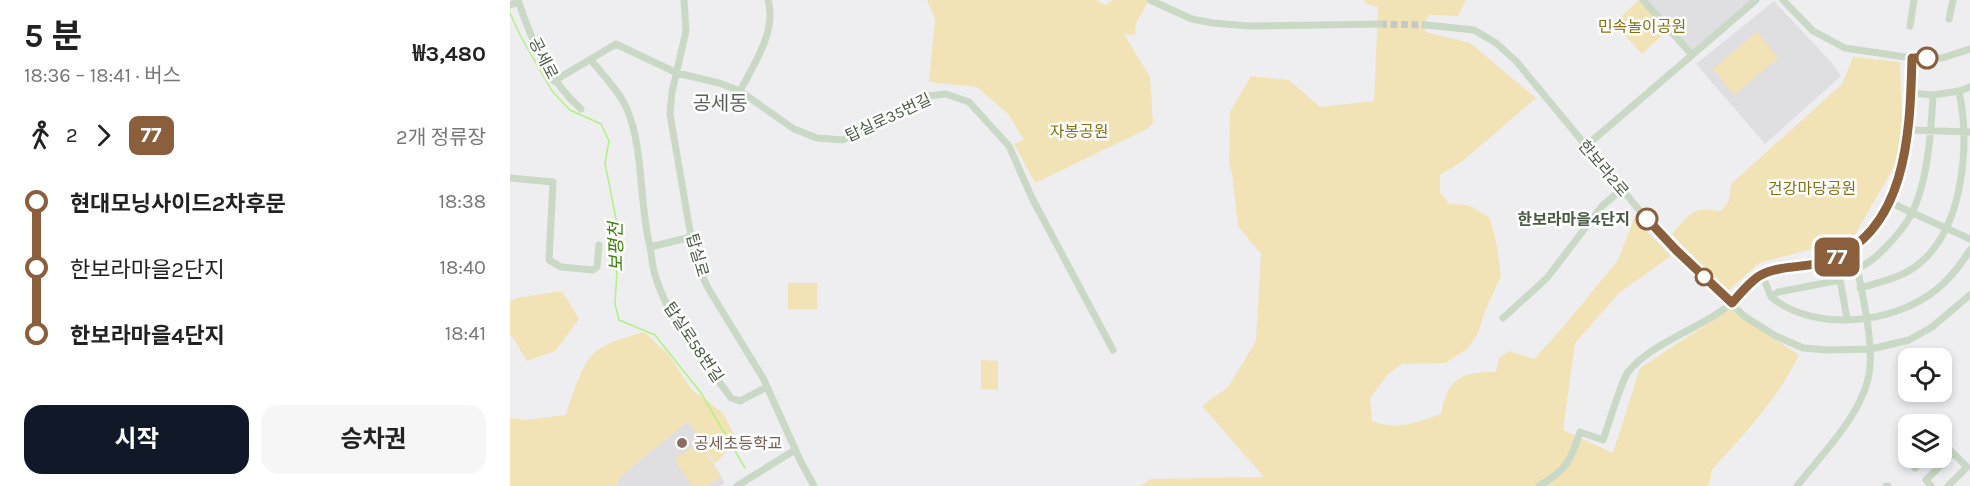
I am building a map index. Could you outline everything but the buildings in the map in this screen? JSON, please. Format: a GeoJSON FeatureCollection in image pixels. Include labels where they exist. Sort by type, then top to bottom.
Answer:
{"type":"FeatureCollection","features":[{"type":"Feature","properties":{"kind":"street","name":"탑실로"},"geometry":{"type":"LineString","coordinates":[[684,0],[686,31],[672,92],[670,114],[691,237],[700,271],[767,387],[814,486]]}},
{"type":"Feature","properties":{"kind":"street"},"geometry":{"type":"LineString","coordinates":[[740,91],[767,35],[771,10],[768,0]]}},
{"type":"Feature","properties":{"kind":"street"},"geometry":{"type":"LineString","coordinates":[[1150,0],[1192,19],[1213,23],[1250,26],[1380,24]]}},
{"type":"Feature","properties":{"kind":"street"},"geometry":{"type":"LineString","coordinates":[[1642,0],[1692,54]]}},
{"type":"Feature","properties":{"kind":"street"},"geometry":{"type":"LineString","coordinates":[[1586,146],[1756,0]]}},
{"type":"Feature","properties":{"kind":"street"},"geometry":{"type":"LineString","coordinates":[[1783,0],[1813,31],[1845,48],[1912,58],[1942,58],[1970,49]]}},
{"type":"Feature","properties":{"kind":"street"},"geometry":{"type":"LineString","coordinates":[[1910,26],[1914,0]]}},
{"type":"Feature","properties":{"kind":"street"},"geometry":{"type":"LineString","coordinates":[[1949,19],[1953,0]]}},
{"type":"Feature","properties":{"kind":"street"},"geometry":{"type":"LineString","coordinates":[[510,5],[518,1]]}},
{"type":"Feature","properties":{"kind":"street","name":"공세로"},"geometry":{"type":"LineString","coordinates":[[518,1],[554,81],[581,109]]}},
{"type":"Feature","properties":{"kind":"street","name":"한보라2로"},"geometry":{"type":"LineString","coordinates":[[1426,25],[1474,30],[1496,43],[1516,61],[1659,234],[1744,316],[1774,335],[1803,348],[1871,349],[1909,340],[1932,327],[1970,295]]}},
{"type":"Feature","properties":{"kind":"street","name":"탑실로35번길"},"geometry":{"type":"LineString","coordinates":[[591,60],[616,44],[677,73],[719,83],[740,91],[794,129],[817,138],[843,140],[927,96],[946,94],[969,102],[1009,146],[1032,198],[1113,350]]}},
{"type":"Feature","properties":{"kind":"street"},"geometry":{"type":"LineString","coordinates":[[1539,486],[1560,473],[1571,457],[1580,432],[1603,440],[1627,373],[1650,354],[1732,303],[1762,274],[1821,263],[1836,257],[1853,246],[1876,225],[1889,202],[1901,168],[1909,130],[1912,58]]}},
{"type":"Feature","properties":{"kind":"street"},"geometry":{"type":"LineString","coordinates":[[554,81],[591,60]]}},
{"type":"Feature","properties":{"kind":"street","name":"탑실로58번길"},"geometry":{"type":"LineString","coordinates":[[591,60],[627,110],[636,149],[646,232],[655,274],[670,309],[731,398],[740,400],[767,387]]}},
{"type":"Feature","properties":{"kind":"street"},"geometry":{"type":"LineString","coordinates":[[1911,93],[1933,95],[1970,87]]}},
{"type":"Feature","properties":{"kind":"street"},"geometry":{"type":"LineString","coordinates":[[1860,288],[1900,276],[1919,264],[1939,244],[1947,229],[1965,180],[1969,155],[1969,132],[1959,91]]}},
{"type":"Feature","properties":{"kind":"street"},"geometry":{"type":"LineString","coordinates":[[1857,268],[1876,257],[1898,234],[1912,213],[1927,164],[1933,95]]}},
{"type":"Feature","properties":{"kind":"street"},"geometry":{"type":"LineString","coordinates":[[1909,130],[1969,132]]}},
{"type":"Feature","properties":{"kind":"street"},"geometry":{"type":"LineString","coordinates":[[510,178],[553,182],[549,260],[561,267],[593,270],[597,267],[599,244]]}},
{"type":"Feature","properties":{"kind":"street"},"geometry":{"type":"LineString","coordinates":[[1503,318],[1547,278],[1602,206],[1622,189]]}},
{"type":"Feature","properties":{"kind":"street"},"geometry":{"type":"LineString","coordinates":[[1889,202],[1970,239]]}},
{"type":"Feature","properties":{"kind":"street"},"geometry":{"type":"LineString","coordinates":[[650,247],[691,237]]}},
{"type":"Feature","properties":{"kind":"street"},"geometry":{"type":"LineString","coordinates":[[1797,486],[1844,427],[1859,403],[1869,375],[1871,349],[1853,246]]}},
{"type":"Feature","properties":{"kind":"street"},"geometry":{"type":"LineString","coordinates":[[1762,274],[1771,297],[1780,305],[1815,317],[1846,320],[1866,318],[1886,315],[1910,306],[1937,290],[1959,267],[1970,250]]}},
{"type":"Feature","properties":{"kind":"street"},"geometry":{"type":"LineString","coordinates":[[1836,257],[1846,320]]}},
{"type":"Feature","properties":{"kind":"street"},"geometry":{"type":"LineString","coordinates":[[1771,297],[1778,292],[1840,280]]}},
{"type":"Feature","properties":{"kind":"street"},"geometry":{"type":"LineString","coordinates":[[737,486],[795,450]]}},
{"type":"Feature","properties":{"kind":"street"},"geometry":{"type":"LineString","coordinates":[[1916,468],[1928,483],[1953,453],[1967,467],[1948,486]]}},
{"type":"Feature","properties":{"kind":"shaded area"},"geometry":{"type":"Polygon","coordinates":[[[1643,0],[1756,0],[1692,55],[1643,0]]]}},
{"type":"Feature","properties":{"kind":"shaded area"},"geometry":{"type":"Polygon","coordinates":[[[1774,1],[1831,62],[1841,76],[1765,144],[1696,64],[1774,1]]]}},
{"type":"Feature","properties":{"kind":"shaded area","name":"공세초등학교"},"geometry":{"type":"Polygon","coordinates":[[[688,421],[725,483],[720,486],[615,486],[622,475],[688,421]]]}},
{"type":"Feature","properties":{"kind":"green space","name":"자봉공원"},"geometry":{"type":"Polygon","coordinates":[[[927,0],[1096,0],[1106,5],[1113,0],[1149,0],[1136,23],[1135,35],[1124,34],[1150,77],[1153,123],[1147,129],[1035,183],[1014,144],[1024,140],[1008,114],[977,87],[929,82],[935,19],[927,0]]]}},
{"type":"Feature","properties":{"kind":"green space"},"geometry":{"type":"Polygon","coordinates":[[[1364,0],[1466,0],[1458,16],[1429,15],[1422,26],[1426,32],[1470,43],[1536,98],[1464,160],[1440,175],[1440,192],[1449,204],[1469,205],[1490,218],[1497,246],[1501,276],[1478,333],[1468,348],[1446,363],[1402,364],[1388,374],[1370,398],[1372,421],[1398,425],[1441,414],[1447,392],[1458,380],[1473,374],[1496,372],[1499,358],[1509,351],[1534,359],[1618,260],[1634,218],[1671,256],[1619,293],[1575,343],[1563,430],[1613,453],[1640,368],[1730,309],[1799,355],[1770,402],[1711,471],[1708,486],[1140,486],[1151,479],[1264,477],[1202,406],[1228,387],[1256,341],[1261,254],[1238,226],[1229,164],[1230,112],[1251,76],[1289,80],[1320,107],[1374,101],[1378,7],[1367,4],[1364,0]]]}},
{"type":"Feature","properties":{"kind":"green space","name":"민속놀이공원"},"geometry":{"type":"Polygon","coordinates":[[[1639,0],[1643,0],[1669,29],[1642,54],[1614,23],[1639,0]]]}},
{"type":"Feature","properties":{"kind":"green space"},"geometry":{"type":"Polygon","coordinates":[[[1757,32],[1778,58],[1734,95],[1713,69],[1757,32]]]}},
{"type":"Feature","properties":{"kind":"green space","name":"건강마당공원"},"geometry":{"type":"Polygon","coordinates":[[[1853,57],[1900,62],[1903,151],[1853,238],[1759,263],[1727,292],[1672,234],[1693,213],[1704,210],[1721,211],[1729,201],[1731,184],[1842,84],[1853,57]]]}},
{"type":"Feature","properties":{"kind":"green space"},"geometry":{"type":"Polygon","coordinates":[[[788,283],[817,283],[817,309],[788,309],[788,283]]]}},
{"type":"Feature","properties":{"kind":"green space"},"geometry":{"type":"Polygon","coordinates":[[[562,291],[579,319],[555,351],[527,361],[510,336],[510,302],[516,298],[562,291]]]}},
{"type":"Feature","properties":{"kind":"green space"},"geometry":{"type":"Polygon","coordinates":[[[644,332],[669,355],[692,390],[722,412],[737,440],[715,464],[688,421],[622,475],[615,486],[510,486],[510,418],[525,420],[565,415],[580,375],[592,355],[609,344],[644,332]]]}},
{"type":"Feature","properties":{"kind":"green space"},"geometry":{"type":"Polygon","coordinates":[[[981,360],[998,361],[998,390],[981,389],[981,360]]]}},
{"type":"Feature","properties":{"kind":"green space"},"geometry":{"type":"Polygon","coordinates":[[[699,443],[721,477],[707,486],[692,486],[674,459],[699,443]]]}},
{"type":"Feature","properties":{"kind":"waterway","name":"보평천"},"geometry":{"type":"LineString","coordinates":[[510,13],[552,91],[570,110],[601,124],[609,141],[605,163],[619,234],[615,304],[619,320],[655,335],[701,393],[745,468]]}},
{"type":"Feature","properties":{"kind":"tunnel"},"geometry":{"type":"LineString","coordinates":[[1380,24],[1426,25]]}},
{"type":"Feature","properties":{"kind":"bus line","name":"77"},"geometry":{"type":"LineString","coordinates":[[1647,219],[1659,234],[1732,303],[1762,274],[1821,263],[1836,257],[1853,246],[1876,225],[1889,202],[1901,168],[1909,130],[1912,58],[1927,58]]}},
{"type":"Feature","properties":{"kind":"place","name":"한보라마을4단지"},"geometry":{"type":"Point","coordinates":[1647,219]}},
{"type":"Feature","properties":{"kind":"place","name":"공세초등학교"},"geometry":{"type":"Point","coordinates":[682,443]}},
{"type":"Feature","properties":{"kind":"district","name":"공세동"},"geometry":{"type":"Point","coordinates":[720,103]}}]}
